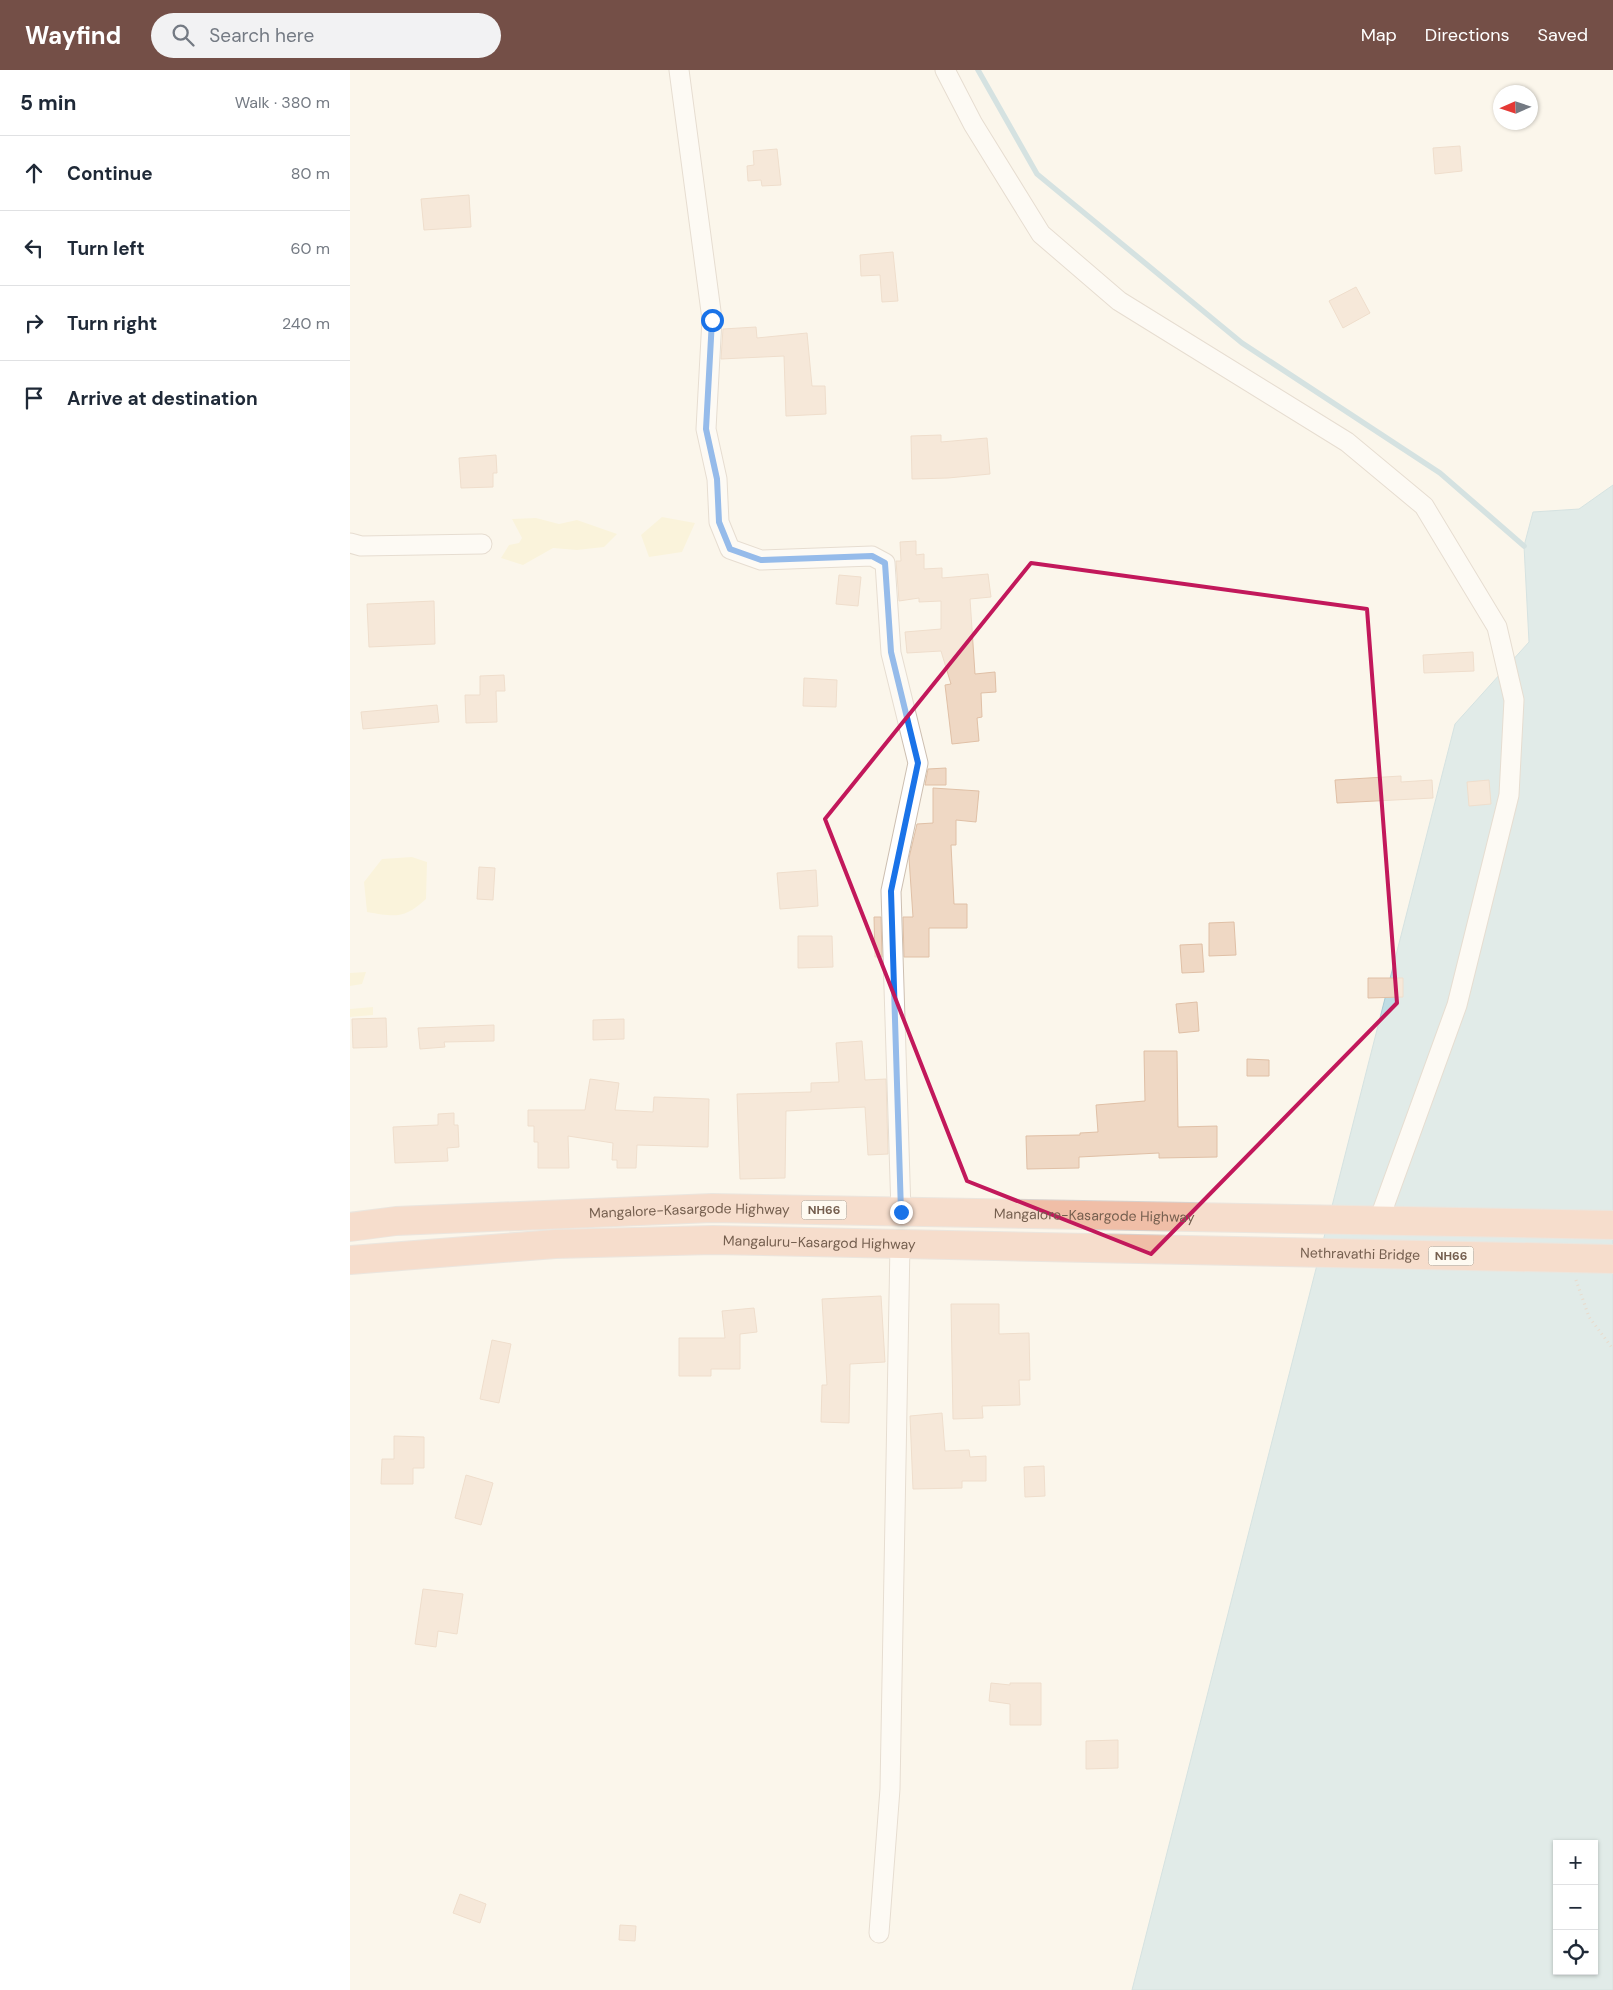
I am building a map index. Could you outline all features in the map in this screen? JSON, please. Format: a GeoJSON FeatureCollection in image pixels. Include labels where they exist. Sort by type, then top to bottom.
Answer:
{"type":"FeatureCollection","features":[{"type":"Feature","properties":{"kind":"highway","name":"Mangalore-Kasargode Highway"},"geometry":{"type":"LineString","coordinates":[[350,1227],[396,1221],[712,1208],[1379,1220]]}},
{"type":"Feature","properties":{"kind":"highway","name":"NH66"},"geometry":{"type":"LineString","coordinates":[[1379,1220],[1613,1225]]}},
{"type":"Feature","properties":{"kind":"highway","name":"Mangaluru-Kasargod Highway"},"geometry":{"type":"LineString","coordinates":[[350,1260],[555,1244],[713,1240],[1289,1253]]}},
{"type":"Feature","properties":{"kind":"highway","name":"Nethravathi Bridge"},"geometry":{"type":"LineString","coordinates":[[1289,1253],[1613,1259]]}},
{"type":"Feature","properties":{"kind":"street"},"geometry":{"type":"LineString","coordinates":[[679,70],[712,320],[706,429],[717,479],[719,522],[730,549],[761,560],[872,556],[885,563],[891,652],[918,763],[891,891],[901,1212]]}},
{"type":"Feature","properties":{"kind":"street"},"geometry":{"type":"LineString","coordinates":[[945,70],[973,124],[1041,234],[1119,301],[1347,442],[1424,506],[1497,627],[1514,700],[1509,795],[1457,1005],[1379,1220]]}},
{"type":"Feature","properties":{"kind":"street"},"geometry":{"type":"LineString","coordinates":[[350,543],[360,546],[482,544]]}},
{"type":"Feature","properties":{"kind":"street"},"geometry":{"type":"LineString","coordinates":[[879,1933],[890,1789],[900,1244]]}},
{"type":"Feature","properties":{"kind":"path"},"geometry":{"type":"LineString","coordinates":[[1569,1258],[1589,1317],[1613,1349]]}},
{"type":"Feature","properties":{"kind":"highlighted area"},"geometry":{"type":"Polygon","coordinates":[[[1031,563],[1367,609],[1397,1003],[1151,1254],[967,1181],[825,819],[1031,563]]]}},
{"type":"Feature","properties":{"kind":"sand"},"geometry":{"type":"Polygon","coordinates":[[[662,517],[695,523],[682,552],[649,557],[641,535],[662,517]]]}},
{"type":"Feature","properties":{"kind":"sand"},"geometry":{"type":"Polygon","coordinates":[[[536,518],[559,524],[577,520],[617,534],[604,547],[577,550],[553,548],[523,565],[501,558],[509,545],[519,543],[522,538],[512,519],[536,518]]]}},
{"type":"Feature","properties":{"kind":"sand"},"geometry":{"type":"Polygon","coordinates":[[[412,857],[427,862],[426,899],[412,910],[399,915],[367,912],[364,882],[382,859],[412,857]]]}},
{"type":"Feature","properties":{"kind":"sand"},"geometry":{"type":"Polygon","coordinates":[[[366,972],[362,984],[350,986],[350,973],[366,972]]]}},
{"type":"Feature","properties":{"kind":"sand"},"geometry":{"type":"Polygon","coordinates":[[[373,1007],[373,1015],[350,1017],[350,1009],[373,1007]]]}},
{"type":"Feature","properties":{"kind":"water"},"geometry":{"type":"Polygon","coordinates":[[[1613,485],[1613,1990],[1132,1990],[1455,724],[1529,642],[1524,546],[1533,512],[1579,509],[1613,485]]]}},
{"type":"Feature","properties":{"kind":"building"},"geometry":{"type":"Polygon","coordinates":[[[1460,146],[1462,171],[1435,174],[1433,148],[1460,146]]]}},
{"type":"Feature","properties":{"kind":"building"},"geometry":{"type":"Polygon","coordinates":[[[777,149],[781,185],[762,186],[761,180],[748,181],[747,166],[754,165],[753,151],[777,149]]]}},
{"type":"Feature","properties":{"kind":"building"},"geometry":{"type":"Polygon","coordinates":[[[469,195],[471,227],[424,230],[421,199],[469,195]]]}},
{"type":"Feature","properties":{"kind":"building"},"geometry":{"type":"Polygon","coordinates":[[[893,252],[898,301],[882,302],[880,275],[861,276],[860,255],[893,252]]]}},
{"type":"Feature","properties":{"kind":"building"},"geometry":{"type":"Polygon","coordinates":[[[1356,287],[1370,313],[1343,328],[1329,301],[1356,287]]]}},
{"type":"Feature","properties":{"kind":"building"},"geometry":{"type":"Polygon","coordinates":[[[756,327],[757,338],[807,333],[812,386],[825,386],[826,414],[786,416],[784,356],[721,359],[723,329],[756,327]]]}},
{"type":"Feature","properties":{"kind":"building"},"geometry":{"type":"Polygon","coordinates":[[[941,435],[941,442],[987,438],[990,474],[912,479],[911,436],[941,435]]]}},
{"type":"Feature","properties":{"kind":"building"},"geometry":{"type":"Polygon","coordinates":[[[496,455],[497,473],[493,473],[493,487],[461,488],[459,458],[496,455]]]}},
{"type":"Feature","properties":{"kind":"building"},"geometry":{"type":"Polygon","coordinates":[[[916,541],[916,555],[924,554],[924,569],[942,568],[942,578],[988,574],[991,597],[970,599],[975,674],[995,672],[996,692],[981,693],[982,717],[977,718],[979,741],[952,744],[945,685],[951,684],[941,651],[907,653],[905,632],[941,629],[941,601],[919,602],[919,598],[899,601],[896,561],[901,561],[900,542],[916,541]]]}},
{"type":"Feature","properties":{"kind":"building"},"geometry":{"type":"Polygon","coordinates":[[[839,575],[861,577],[858,606],[836,604],[839,575]]]}},
{"type":"Feature","properties":{"kind":"building"},"geometry":{"type":"Polygon","coordinates":[[[434,601],[435,644],[369,647],[367,604],[434,601]]]}},
{"type":"Feature","properties":{"kind":"building"},"geometry":{"type":"Polygon","coordinates":[[[1473,652],[1474,671],[1424,673],[1423,655],[1473,652]]]}},
{"type":"Feature","properties":{"kind":"building"},"geometry":{"type":"Polygon","coordinates":[[[504,675],[505,691],[496,691],[497,722],[466,723],[465,695],[480,695],[480,676],[504,675]]]}},
{"type":"Feature","properties":{"kind":"building"},"geometry":{"type":"Polygon","coordinates":[[[804,678],[837,680],[836,707],[803,706],[804,678]]]}},
{"type":"Feature","properties":{"kind":"building"},"geometry":{"type":"Polygon","coordinates":[[[437,705],[439,722],[363,729],[361,712],[437,705]]]}},
{"type":"Feature","properties":{"kind":"building"},"geometry":{"type":"Polygon","coordinates":[[[946,768],[946,785],[925,785],[928,769],[946,768]]]}},
{"type":"Feature","properties":{"kind":"building"},"geometry":{"type":"Polygon","coordinates":[[[1401,776],[1401,782],[1432,780],[1433,798],[1337,803],[1335,780],[1401,776]]]}},
{"type":"Feature","properties":{"kind":"building"},"geometry":{"type":"Polygon","coordinates":[[[1489,780],[1491,804],[1469,806],[1467,782],[1489,780]]]}},
{"type":"Feature","properties":{"kind":"building"},"geometry":{"type":"Polygon","coordinates":[[[933,788],[979,791],[976,822],[956,820],[956,845],[951,845],[954,904],[967,904],[967,928],[929,928],[929,957],[904,957],[903,917],[913,917],[909,858],[917,824],[933,823],[933,788]]]}},
{"type":"Feature","properties":{"kind":"building"},"geometry":{"type":"Polygon","coordinates":[[[479,867],[495,868],[493,900],[477,899],[479,867]]]}},
{"type":"Feature","properties":{"kind":"building"},"geometry":{"type":"Polygon","coordinates":[[[816,870],[818,906],[780,909],[777,873],[816,870]]]}},
{"type":"Feature","properties":{"kind":"building"},"geometry":{"type":"Polygon","coordinates":[[[874,917],[881,917],[882,957],[875,957],[874,917]]]}},
{"type":"Feature","properties":{"kind":"building"},"geometry":{"type":"Polygon","coordinates":[[[1234,922],[1236,955],[1209,956],[1209,923],[1234,922]]]}},
{"type":"Feature","properties":{"kind":"building"},"geometry":{"type":"Polygon","coordinates":[[[798,936],[832,936],[833,967],[798,968],[798,936]]]}},
{"type":"Feature","properties":{"kind":"building"},"geometry":{"type":"Polygon","coordinates":[[[1202,944],[1204,972],[1182,973],[1180,945],[1202,944]]]}},
{"type":"Feature","properties":{"kind":"building"},"geometry":{"type":"Polygon","coordinates":[[[1368,978],[1403,978],[1403,997],[1368,998],[1368,978]]]}},
{"type":"Feature","properties":{"kind":"building"},"geometry":{"type":"Polygon","coordinates":[[[1197,1002],[1199,1031],[1179,1033],[1176,1004],[1197,1002]]]}},
{"type":"Feature","properties":{"kind":"building"},"geometry":{"type":"Polygon","coordinates":[[[386,1018],[387,1047],[353,1048],[352,1019],[386,1018]]]}},
{"type":"Feature","properties":{"kind":"building"},"geometry":{"type":"Polygon","coordinates":[[[624,1019],[624,1039],[593,1040],[593,1020],[624,1019]]]}},
{"type":"Feature","properties":{"kind":"building"},"geometry":{"type":"Polygon","coordinates":[[[494,1025],[494,1041],[444,1042],[445,1047],[420,1049],[418,1028],[494,1025]]]}},
{"type":"Feature","properties":{"kind":"building"},"geometry":{"type":"Polygon","coordinates":[[[862,1041],[865,1080],[886,1079],[888,1154],[868,1155],[865,1107],[786,1111],[785,1178],[740,1179],[737,1094],[811,1092],[811,1083],[839,1082],[836,1043],[862,1041]]]}},
{"type":"Feature","properties":{"kind":"building"},"geometry":{"type":"Polygon","coordinates":[[[1144,1051],[1177,1051],[1178,1127],[1217,1126],[1217,1157],[1159,1158],[1159,1153],[1079,1157],[1079,1168],[1027,1169],[1026,1136],[1080,1135],[1080,1133],[1098,1132],[1096,1105],[1145,1101],[1144,1051]]]}},
{"type":"Feature","properties":{"kind":"building"},"geometry":{"type":"Polygon","coordinates":[[[1247,1059],[1269,1060],[1269,1076],[1247,1076],[1247,1059]]]}},
{"type":"Feature","properties":{"kind":"building"},"geometry":{"type":"Polygon","coordinates":[[[590,1079],[619,1083],[615,1110],[653,1112],[654,1097],[709,1099],[708,1147],[637,1145],[636,1168],[617,1168],[617,1160],[612,1160],[613,1143],[568,1136],[569,1168],[538,1168],[538,1142],[534,1142],[534,1126],[528,1126],[528,1110],[585,1110],[590,1079]]]}},
{"type":"Feature","properties":{"kind":"building"},"geometry":{"type":"Polygon","coordinates":[[[454,1113],[454,1125],[458,1125],[459,1147],[447,1148],[448,1161],[395,1163],[393,1127],[438,1125],[438,1114],[454,1113]]]}},
{"type":"Feature","properties":{"kind":"building"},"geometry":{"type":"Polygon","coordinates":[[[881,1296],[885,1362],[850,1364],[849,1423],[821,1422],[822,1385],[827,1385],[822,1299],[881,1296]]]}},
{"type":"Feature","properties":{"kind":"building"},"geometry":{"type":"Polygon","coordinates":[[[951,1304],[999,1304],[999,1334],[1029,1333],[1030,1380],[1019,1380],[1020,1405],[982,1406],[983,1418],[953,1419],[951,1304]]]}},
{"type":"Feature","properties":{"kind":"building"},"geometry":{"type":"Polygon","coordinates":[[[754,1308],[757,1332],[740,1334],[740,1369],[711,1369],[711,1376],[679,1376],[679,1338],[725,1338],[722,1311],[754,1308]]]}},
{"type":"Feature","properties":{"kind":"building"},"geometry":{"type":"Polygon","coordinates":[[[492,1340],[511,1344],[499,1403],[480,1399],[492,1340]]]}},
{"type":"Feature","properties":{"kind":"building"},"geometry":{"type":"Polygon","coordinates":[[[942,1413],[945,1451],[969,1450],[970,1457],[986,1456],[986,1481],[962,1481],[962,1488],[913,1489],[910,1416],[942,1413]]]}},
{"type":"Feature","properties":{"kind":"building"},"geometry":{"type":"Polygon","coordinates":[[[394,1436],[424,1437],[424,1468],[413,1468],[413,1484],[381,1484],[382,1459],[394,1459],[394,1436]]]}},
{"type":"Feature","properties":{"kind":"building"},"geometry":{"type":"Polygon","coordinates":[[[1044,1466],[1045,1496],[1025,1497],[1024,1467],[1044,1466]]]}},
{"type":"Feature","properties":{"kind":"building"},"geometry":{"type":"Polygon","coordinates":[[[466,1475],[493,1483],[481,1525],[455,1518],[466,1475]]]}},
{"type":"Feature","properties":{"kind":"building"},"geometry":{"type":"Polygon","coordinates":[[[423,1589],[463,1594],[457,1634],[438,1631],[436,1647],[415,1644],[423,1589]]]}},
{"type":"Feature","properties":{"kind":"building"},"geometry":{"type":"Polygon","coordinates":[[[991,1683],[1010,1685],[1010,1683],[1041,1683],[1041,1725],[1010,1725],[1010,1704],[989,1701],[991,1683]]]}},
{"type":"Feature","properties":{"kind":"building"},"geometry":{"type":"Polygon","coordinates":[[[1118,1740],[1118,1768],[1086,1769],[1086,1741],[1118,1740]]]}},
{"type":"Feature","properties":{"kind":"building"},"geometry":{"type":"Polygon","coordinates":[[[460,1894],[486,1904],[480,1923],[453,1913],[460,1894]]]}},
{"type":"Feature","properties":{"kind":"building"},"geometry":{"type":"Polygon","coordinates":[[[620,1925],[636,1926],[635,1941],[619,1940],[620,1925]]]}},
{"type":"Feature","properties":{"kind":"waterway"},"geometry":{"type":"LineString","coordinates":[[978,70],[1037,174],[1242,343],[1440,473],[1524,546]]}},
{"type":"Feature","properties":{"kind":"route"},"geometry":{"type":"LineString","coordinates":[[712,320],[706,429],[717,479],[719,522],[730,549],[761,560],[872,556],[885,563],[891,652],[918,763],[891,891],[901,1212]]}}]}
